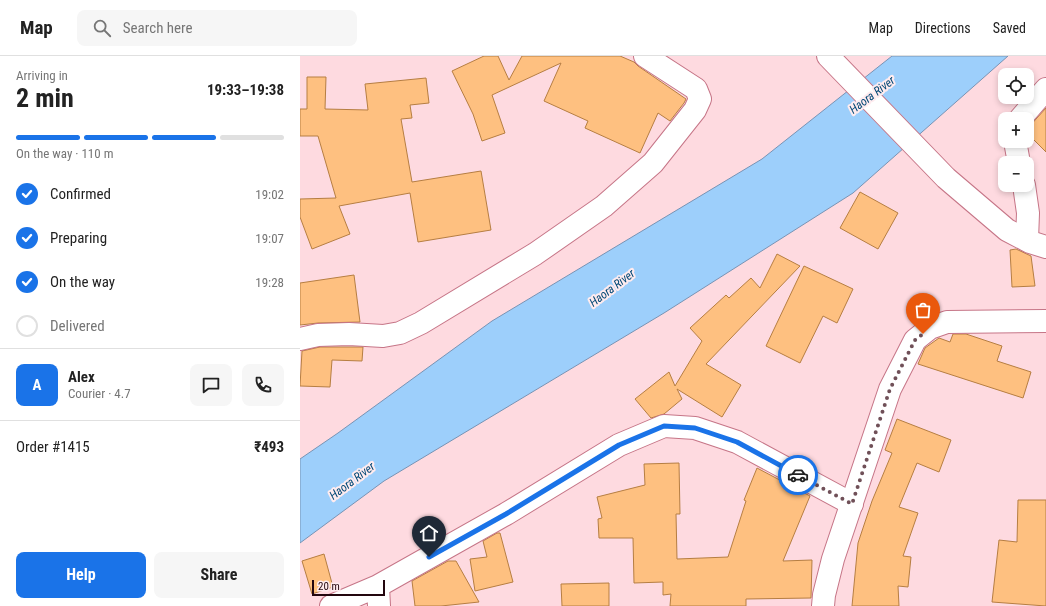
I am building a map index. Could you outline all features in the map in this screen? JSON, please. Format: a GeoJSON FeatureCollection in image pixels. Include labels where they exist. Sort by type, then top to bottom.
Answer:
{"type":"FeatureCollection","features":[{"type":"Feature","properties":{"kind":"street"},"geometry":{"type":"LineString","coordinates":[[300,339],[318,335],[349,334],[383,336],[400,333],[421,323],[535,254],[604,206],[653,163],[695,110],[700,99],[696,89],[645,56]]}},
{"type":"Feature","properties":{"kind":"street"},"geometry":{"type":"LineString","coordinates":[[828,56],[946,178],[1007,230],[1037,244]]}},
{"type":"Feature","properties":{"kind":"street"},"geometry":{"type":"LineString","coordinates":[[1026,112],[1046,89]]}},
{"type":"Feature","properties":{"kind":"street"},"geometry":{"type":"LineString","coordinates":[[1025,192],[1028,213],[1037,244]]}},
{"type":"Feature","properties":{"kind":"street"},"geometry":{"type":"LineString","coordinates":[[823,606],[833,559],[890,389],[915,340],[930,328],[947,322],[1046,321]]}},
{"type":"Feature","properties":{"kind":"street"},"geometry":{"type":"LineString","coordinates":[[331,606],[378,596],[506,514],[619,445],[664,426],[695,428],[737,442],[852,504]]}},
{"type":"Feature","properties":{"kind":"water","name":"Haora River"},"geometry":{"type":"Polygon","coordinates":[[[892,56],[1008,56],[853,193],[664,313],[384,481],[300,543],[300,459],[492,321],[762,159],[892,56]]]}},
{"type":"Feature","properties":{"kind":"building"},"geometry":{"type":"Polygon","coordinates":[[[484,56],[498,56],[509,80],[522,56],[620,56],[634,62],[686,99],[670,121],[658,113],[640,153],[585,128],[588,121],[544,101],[561,63],[492,95],[505,133],[482,141],[473,114],[452,71],[484,56]]]}},
{"type":"Feature","properties":{"kind":"building"},"geometry":{"type":"Polygon","coordinates":[[[307,77],[326,77],[325,109],[368,110],[365,84],[426,78],[429,103],[410,105],[412,118],[401,119],[412,182],[481,171],[491,230],[418,242],[410,193],[339,206],[350,234],[312,249],[300,217],[300,199],[336,198],[318,136],[300,136],[300,109],[307,109],[307,77]]]}},
{"type":"Feature","properties":{"kind":"building"},"geometry":{"type":"Polygon","coordinates":[[[1046,108],[1046,152],[1034,140],[1034,121],[1046,108]]]}},
{"type":"Feature","properties":{"kind":"building"},"geometry":{"type":"Polygon","coordinates":[[[860,192],[898,213],[878,249],[840,228],[860,192]]]}},
{"type":"Feature","properties":{"kind":"building"},"geometry":{"type":"Polygon","coordinates":[[[1016,249],[1031,256],[1035,286],[1012,287],[1010,250],[1016,249]]]}},
{"type":"Feature","properties":{"kind":"building"},"geometry":{"type":"Polygon","coordinates":[[[777,254],[800,266],[706,364],[741,385],[722,417],[677,389],[682,399],[664,414],[651,418],[635,399],[669,372],[675,386],[702,341],[690,328],[726,295],[729,298],[751,278],[760,288],[777,254]]]}},
{"type":"Feature","properties":{"kind":"building"},"geometry":{"type":"Polygon","coordinates":[[[804,266],[853,289],[837,323],[823,316],[800,363],[766,346],[804,266]]]}},
{"type":"Feature","properties":{"kind":"building"},"geometry":{"type":"Polygon","coordinates":[[[354,275],[360,322],[300,325],[300,283],[354,275]]]}},
{"type":"Feature","properties":{"kind":"building"},"geometry":{"type":"Polygon","coordinates":[[[953,334],[966,334],[1002,346],[997,361],[1031,372],[1023,398],[918,364],[925,348],[939,338],[950,342],[953,334]]]}},
{"type":"Feature","properties":{"kind":"building"},"geometry":{"type":"Polygon","coordinates":[[[320,347],[363,347],[362,361],[332,360],[330,387],[300,386],[302,351],[320,347]]]}},
{"type":"Feature","properties":{"kind":"building"},"geometry":{"type":"Polygon","coordinates":[[[897,419],[951,440],[939,472],[917,463],[899,507],[918,513],[903,556],[911,557],[908,587],[898,586],[899,606],[852,606],[858,543],[872,501],[892,453],[885,450],[897,419]]]}},
{"type":"Feature","properties":{"kind":"building"},"geometry":{"type":"Polygon","coordinates":[[[679,463],[680,514],[676,514],[677,559],[728,557],[746,501],[744,500],[757,468],[810,496],[783,561],[812,560],[811,598],[746,599],[746,606],[670,606],[671,594],[663,595],[663,582],[634,583],[633,538],[599,538],[598,519],[602,518],[597,497],[645,485],[644,464],[679,463]]]}},
{"type":"Feature","properties":{"kind":"building"},"geometry":{"type":"Polygon","coordinates":[[[1018,500],[1046,500],[1046,606],[992,602],[999,540],[1017,542],[1018,500]]]}},
{"type":"Feature","properties":{"kind":"building"},"geometry":{"type":"Polygon","coordinates":[[[497,533],[500,533],[513,582],[475,591],[470,559],[487,557],[483,541],[497,533]]]}},
{"type":"Feature","properties":{"kind":"building"},"geometry":{"type":"Polygon","coordinates":[[[324,554],[333,587],[312,594],[302,561],[324,554]]]}},
{"type":"Feature","properties":{"kind":"building"},"geometry":{"type":"Polygon","coordinates":[[[448,561],[456,561],[479,602],[441,606],[415,606],[412,581],[448,561]]]}},
{"type":"Feature","properties":{"kind":"building"},"geometry":{"type":"Polygon","coordinates":[[[609,583],[609,606],[562,606],[561,584],[609,583]]]}},
{"type":"Feature","properties":{"kind":"way so far"},"geometry":{"type":"LineString","coordinates":[[798,475],[852,504],[890,389],[915,340],[923,334]]}},
{"type":"Feature","properties":{"kind":"route"},"geometry":{"type":"LineString","coordinates":[[429,557],[506,514],[619,445],[664,426],[695,428],[737,442],[798,475]]}}]}
